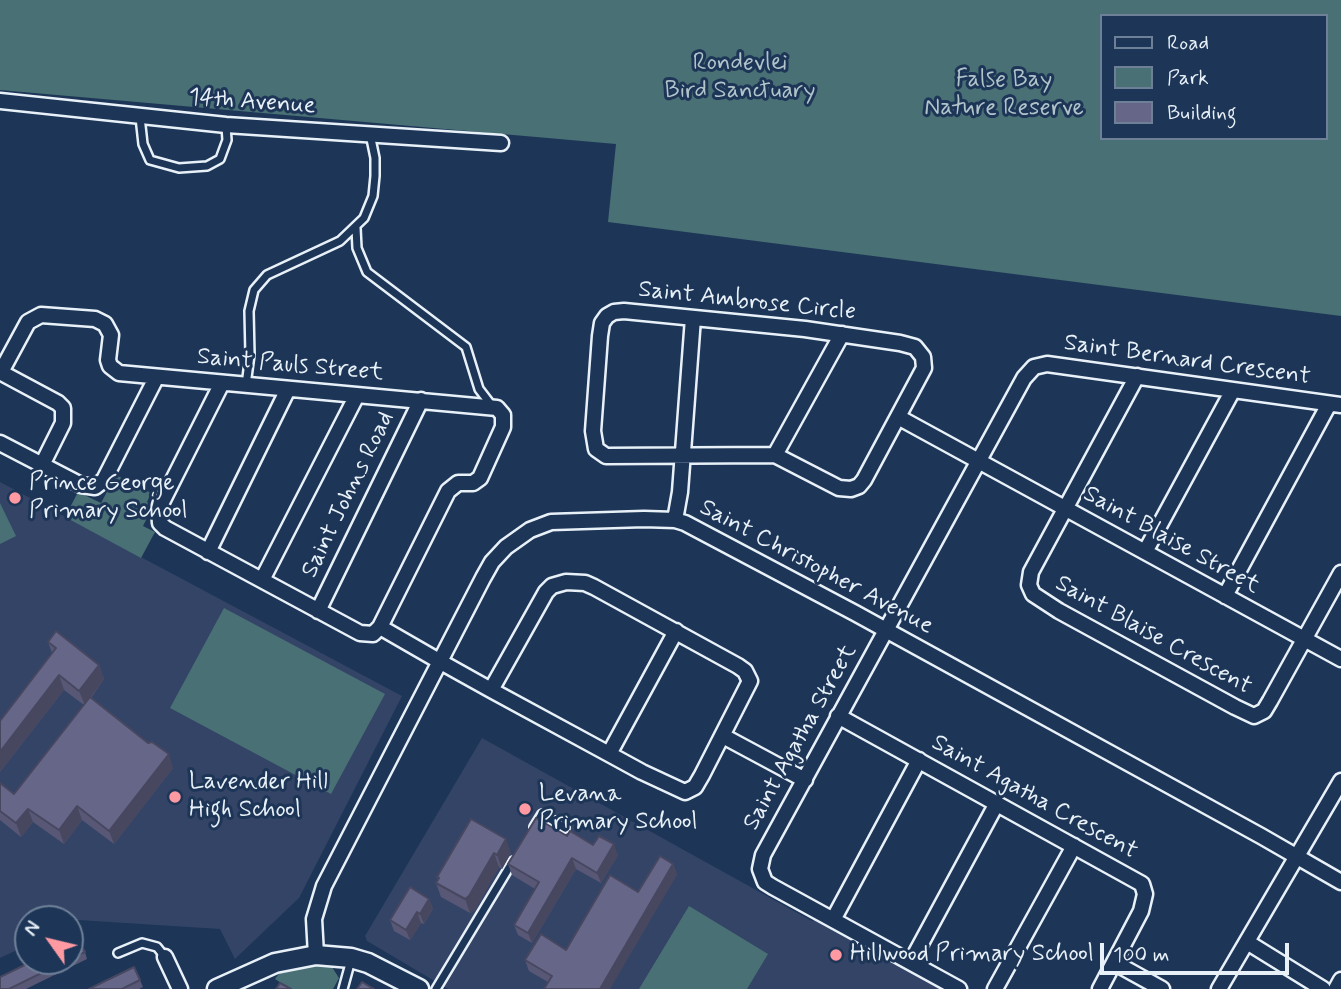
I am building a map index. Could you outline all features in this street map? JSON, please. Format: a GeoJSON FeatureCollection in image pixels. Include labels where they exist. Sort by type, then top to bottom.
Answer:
{"type":"FeatureCollection","features":[{"type":"Feature","properties":{"kind":"street","name":"14th Avenue"},"geometry":{"type":"LineString","coordinates":[[0,101],[226,125],[501,143]]}},
{"type":"Feature","properties":{"kind":"street","name":"Saint Ambrose Circle"},"geometry":{"type":"LineString","coordinates":[[614,312],[694,318],[842,334],[915,347],[923,357],[924,368],[859,486],[851,489],[839,488],[775,455],[612,457],[600,453],[593,431],[602,323],[614,312]]}},
{"type":"Feature","properties":{"kind":"street","name":"Saint Pauls Street"},"geometry":{"type":"LineString","coordinates":[[0,372],[28,322],[41,315],[95,319],[105,324],[111,335],[108,360],[114,370],[156,378],[492,406]]}},
{"type":"Feature","properties":{"kind":"street"},"geometry":{"type":"LineString","coordinates":[[675,520],[694,318]]}},
{"type":"Feature","properties":{"kind":"street"},"geometry":{"type":"LineString","coordinates":[[775,455],[842,334]]}},
{"type":"Feature","properties":{"kind":"street","name":"Saint Bernard Crescent"},"geometry":{"type":"LineString","coordinates":[[887,630],[1024,378],[1034,367],[1047,364],[1335,404]]}},
{"type":"Feature","properties":{"kind":"street"},"geometry":{"type":"LineString","coordinates":[[0,372],[63,408],[63,423],[42,465]]}},
{"type":"Feature","properties":{"kind":"street"},"geometry":{"type":"LineString","coordinates":[[1066,509],[1137,376]]}},
{"type":"Feature","properties":{"kind":"street"},"geometry":{"type":"LineString","coordinates":[[0,443],[86,487],[95,486],[104,480],[156,378]]}},
{"type":"Feature","properties":{"kind":"street"},"geometry":{"type":"LineString","coordinates":[[222,383],[159,508],[165,528],[364,635],[373,634],[380,627],[448,491],[458,483],[473,483],[480,478],[504,421],[501,411],[492,406]]}},
{"type":"Feature","properties":{"kind":"street"},"geometry":{"type":"LineString","coordinates":[[208,551],[288,389]]}},
{"type":"Feature","properties":{"kind":"street"},"geometry":{"type":"LineString","coordinates":[[1145,552],[1233,390]]}},
{"type":"Feature","properties":{"kind":"street"},"geometry":{"type":"LineString","coordinates":[[262,580],[357,395]]}},
{"type":"Feature","properties":{"kind":"street","name":"Saint Johns Road"},"geometry":{"type":"LineString","coordinates":[[318,611],[421,400]]}},
{"type":"Feature","properties":{"kind":"street"},"geometry":{"type":"LineString","coordinates":[[1225,596],[1335,404]]}},
{"type":"Feature","properties":{"kind":"street"},"geometry":{"type":"LineString","coordinates":[[898,417],[979,461]]}},
{"type":"Feature","properties":{"kind":"street","name":"Saint Blaise Street"},"geometry":{"type":"LineString","coordinates":[[979,461],[1341,660]]}},
{"type":"Feature","properties":{"kind":"street","name":"Saint Blaise Crescent"},"geometry":{"type":"LineString","coordinates":[[1066,509],[1031,572],[1029,585],[1033,594],[1059,611],[1254,716],[1264,711],[1304,639]]}},
{"type":"Feature","properties":{"kind":"street","name":"Saint Christopher Avenue"},"geometry":{"type":"LineString","coordinates":[[316,955],[314,919],[319,898],[492,562],[506,547],[530,530],[551,522],[675,520],[887,630],[1341,882]]}},
{"type":"Feature","properties":{"kind":"street"},"geometry":{"type":"LineString","coordinates":[[1304,639],[1341,573]]}},
{"type":"Feature","properties":{"kind":"street"},"geometry":{"type":"LineString","coordinates":[[380,627],[491,690],[609,754],[685,792],[695,786],[702,775],[749,686],[748,676],[738,666],[585,583],[557,584],[546,593],[491,690]]}},
{"type":"Feature","properties":{"kind":"street","name":"Saint Agatha Street"},"geometry":{"type":"LineString","coordinates":[[833,920],[765,882],[760,870],[763,855],[887,630]]}},
{"type":"Feature","properties":{"kind":"street"},"geometry":{"type":"LineString","coordinates":[[609,754],[676,631]]}},
{"type":"Feature","properties":{"kind":"street","name":"Saint Agatha Crescent"},"geometry":{"type":"LineString","coordinates":[[838,716],[1139,881],[1144,888],[1141,911],[1100,989]]}},
{"type":"Feature","properties":{"kind":"street"},"geometry":{"type":"LineString","coordinates":[[723,736],[805,780]]}},
{"type":"Feature","properties":{"kind":"street"},"geometry":{"type":"LineString","coordinates":[[919,760],[833,920],[959,989]]}},
{"type":"Feature","properties":{"kind":"street"},"geometry":{"type":"LineString","coordinates":[[1219,989],[1341,782]]}},
{"type":"Feature","properties":{"kind":"street"},"geometry":{"type":"LineString","coordinates":[[911,962],[997,803]]}},
{"type":"Feature","properties":{"kind":"street"},"geometry":{"type":"LineString","coordinates":[[995,989],[1074,846]]}},
{"type":"Feature","properties":{"kind":"street"},"geometry":{"type":"LineString","coordinates":[[1247,942],[1323,989]]}},
{"type":"Feature","properties":{"kind":"street"},"geometry":{"type":"LineString","coordinates":[[217,989],[275,963],[316,955],[351,958],[389,972],[419,989]]}},
{"type":"Feature","properties":{"kind":"street"},"geometry":{"type":"LineString","coordinates":[[165,957],[180,989]]}},
{"type":"Feature","properties":{"kind":"street"},"geometry":{"type":"LineString","coordinates":[[1115,963],[1162,989]]}},
{"type":"Feature","properties":{"kind":"street"},"geometry":{"type":"LineString","coordinates":[[1336,989],[1341,980]]}},
{"type":"Feature","properties":{"kind":"lane"},"geometry":{"type":"LineString","coordinates":[[140,117],[143,144],[150,160],[179,168],[207,166],[220,159],[227,140],[226,125]]}},
{"type":"Feature","properties":{"kind":"lane"},"geometry":{"type":"LineString","coordinates":[[246,385],[250,355],[249,311],[259,282],[267,275],[330,247],[356,228],[368,210],[373,196],[375,158],[370,134]]}},
{"type":"Feature","properties":{"kind":"lane"},"geometry":{"type":"LineString","coordinates":[[356,228],[357,248],[367,272],[466,347],[479,389],[492,406]]}},
{"type":"Feature","properties":{"kind":"lane"},"geometry":{"type":"LineString","coordinates":[[528,836],[542,814],[565,828]]}},
{"type":"Feature","properties":{"kind":"lane"},"geometry":{"type":"LineString","coordinates":[[436,989],[521,848]]}},
{"type":"Feature","properties":{"kind":"lane"},"geometry":{"type":"LineString","coordinates":[[118,953],[136,944],[149,943],[157,947],[165,957]]}},
{"type":"Feature","properties":{"kind":"lane"},"geometry":{"type":"LineString","coordinates":[[343,989],[351,958]]}},
{"type":"Feature","properties":{"kind":"shaded area","name":"Lavender Hill High School"},"geometry":{"type":"Polygon","coordinates":[[[0,482],[402,696],[299,898],[235,959],[220,929],[84,920],[84,905],[14,905],[14,952],[0,958],[0,482]]]}},
{"type":"Feature","properties":{"kind":"shaded area","name":"Levana Primary School"},"geometry":{"type":"Polygon","coordinates":[[[482,738],[940,989],[448,989],[367,941],[365,936],[482,738]]]}},
{"type":"Feature","properties":{"kind":"green space","name":"False Bay Nature Reserve"},"geometry":{"type":"Polygon","coordinates":[[[0,0],[1341,0],[1341,316],[608,222],[616,144],[0,90],[0,0]]]}},
{"type":"Feature","properties":{"kind":"green space"},"geometry":{"type":"Polygon","coordinates":[[[116,475],[151,493],[147,502],[153,506],[143,526],[155,532],[141,558],[65,517],[78,492],[101,503],[116,475]]]}},
{"type":"Feature","properties":{"kind":"green space"},"geometry":{"type":"Polygon","coordinates":[[[0,503],[16,536],[0,544],[0,503]]]}},
{"type":"Feature","properties":{"kind":"green space"},"geometry":{"type":"Polygon","coordinates":[[[224,608],[385,694],[331,794],[170,708],[224,608]]]}},
{"type":"Feature","properties":{"kind":"green space"},"geometry":{"type":"Polygon","coordinates":[[[689,906],[768,954],[747,989],[639,989],[689,906]]]}},
{"type":"Feature","properties":{"kind":"green space"},"geometry":{"type":"Polygon","coordinates":[[[321,965],[332,967],[339,978],[333,989],[291,989],[275,979],[281,971],[321,965]]]}},
{"type":"Feature","properties":{"kind":"building"},"geometry":{"type":"Polygon","coordinates":[[[56,631],[99,665],[79,691],[59,675],[0,752],[0,721],[56,648],[48,642],[56,631]]]}},
{"type":"Feature","properties":{"kind":"building"},"geometry":{"type":"Polygon","coordinates":[[[90,697],[148,743],[152,742],[169,754],[109,831],[77,806],[59,830],[28,809],[16,823],[0,811],[0,783],[14,794],[90,697]]]}},
{"type":"Feature","properties":{"kind":"building"},"geometry":{"type":"Polygon","coordinates":[[[536,818],[567,836],[570,831],[593,845],[599,836],[614,844],[597,873],[572,858],[528,933],[514,925],[539,882],[508,864],[536,818]]]}},
{"type":"Feature","properties":{"kind":"building"},"geometry":{"type":"Polygon","coordinates":[[[471,819],[506,839],[465,899],[436,883],[471,819]]]}},
{"type":"Feature","properties":{"kind":"building"},"geometry":{"type":"Polygon","coordinates":[[[660,856],[673,864],[600,989],[544,989],[552,976],[525,960],[541,934],[566,950],[610,875],[638,892],[660,856]]]}},
{"type":"Feature","properties":{"kind":"building"},"geometry":{"type":"Polygon","coordinates":[[[410,887],[429,899],[406,930],[390,920],[410,887]]]}},
{"type":"Feature","properties":{"kind":"building"},"geometry":{"type":"Polygon","coordinates":[[[134,967],[140,980],[122,989],[89,989],[134,967]]]}},
{"type":"Feature","properties":{"kind":"building"},"geometry":{"type":"Polygon","coordinates":[[[14,970],[14,975],[38,975],[9,989],[0,989],[0,977],[14,970]]]}},
{"type":"Feature","properties":{"kind":"building"},"geometry":{"type":"Polygon","coordinates":[[[362,982],[374,989],[357,989],[362,982]]]}},
{"type":"Feature","properties":{"kind":"building"},"geometry":{"type":"Polygon","coordinates":[[[280,983],[291,989],[276,989],[280,983]]]}},
{"type":"Feature","properties":{"kind":"place","name":"Prince George Primary School"},"geometry":{"type":"Point","coordinates":[15,498]}},
{"type":"Feature","properties":{"kind":"place","name":"Lavender Hill High School"},"geometry":{"type":"Point","coordinates":[175,797]}},
{"type":"Feature","properties":{"kind":"place","name":"Levana Primary School"},"geometry":{"type":"Point","coordinates":[525,809]}},
{"type":"Feature","properties":{"kind":"place","name":"Hillwood Primary School"},"geometry":{"type":"Point","coordinates":[836,955]}},
{"type":"Feature","properties":{"kind":"park label","name":"Rondevlei Bird Sanctuary"},"geometry":{"type":"Point","coordinates":[740,78]}}]}
